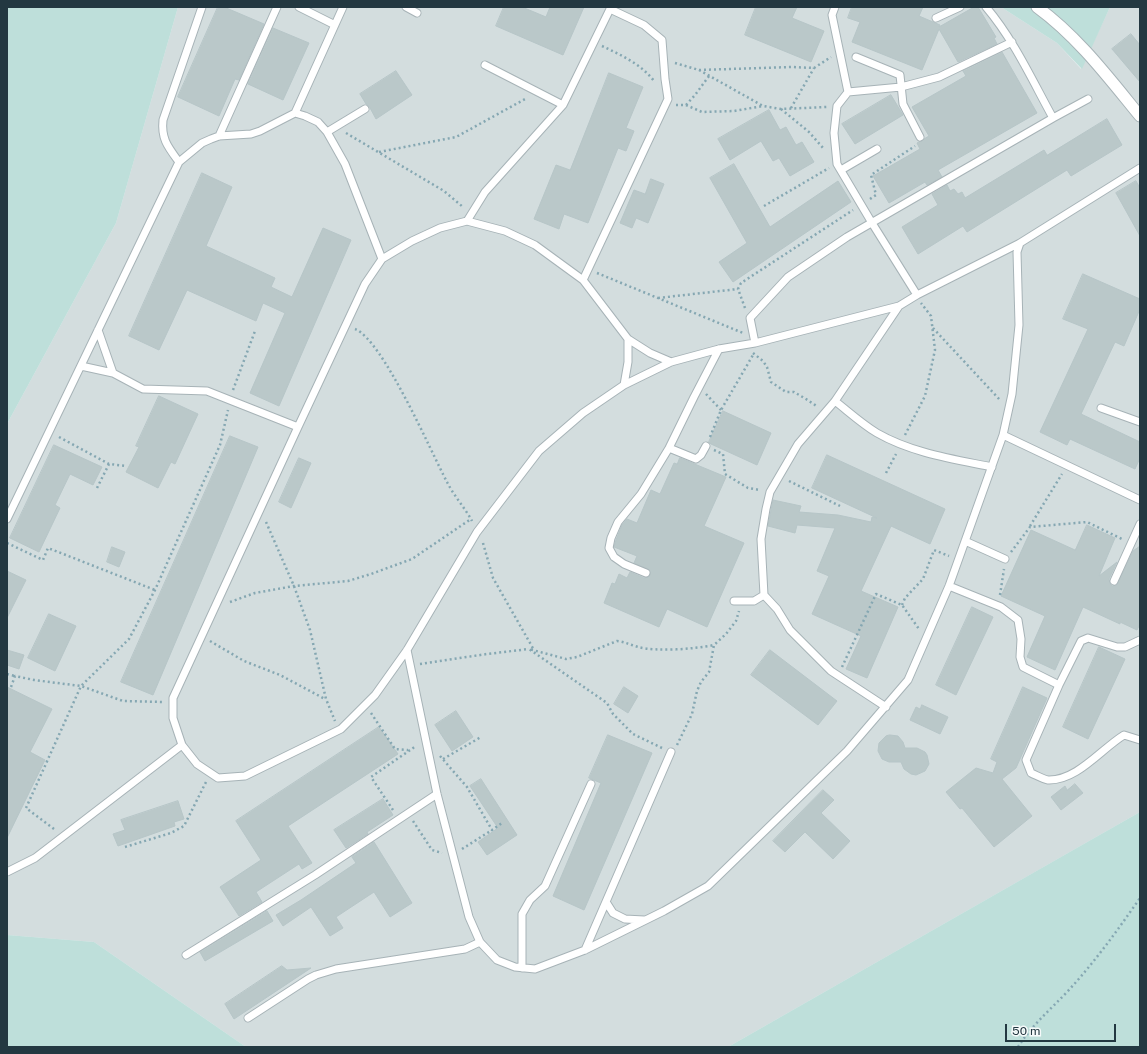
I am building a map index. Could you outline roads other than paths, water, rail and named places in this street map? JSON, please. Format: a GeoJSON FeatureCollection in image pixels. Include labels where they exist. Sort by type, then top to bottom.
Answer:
{"type":"FeatureCollection","features":[{"type":"Feature","properties":{"kind":"street"},"geometry":{"type":"LineString","coordinates":[[1037,7],[1056,22],[1084,49],[1140,116]]}},
{"type":"Feature","properties":{"kind":"lane"},"geometry":{"type":"LineString","coordinates":[[179,162],[164,140],[163,120],[202,7]]}},
{"type":"Feature","properties":{"kind":"lane"},"geometry":{"type":"LineString","coordinates":[[219,136],[277,7]]}},
{"type":"Feature","properties":{"kind":"lane"},"geometry":{"type":"LineString","coordinates":[[299,7],[335,25]]}},
{"type":"Feature","properties":{"kind":"lane"},"geometry":{"type":"LineString","coordinates":[[7,519],[179,162],[202,143],[219,136],[251,134],[295,113],[344,7]]}},
{"type":"Feature","properties":{"kind":"lane"},"geometry":{"type":"LineString","coordinates":[[406,7],[417,13]]}},
{"type":"Feature","properties":{"kind":"lane"},"geometry":{"type":"LineString","coordinates":[[835,7],[832,15],[848,92]]}},
{"type":"Feature","properties":{"kind":"lane"},"geometry":{"type":"LineString","coordinates":[[936,18],[960,7]]}},
{"type":"Feature","properties":{"kind":"lane"},"geometry":{"type":"LineString","coordinates":[[986,7],[1012,42],[1053,118]]}},
{"type":"Feature","properties":{"kind":"lane"},"geometry":{"type":"LineString","coordinates":[[467,221],[484,192],[563,105],[610,8],[644,25],[662,40],[668,99],[583,280]]}},
{"type":"Feature","properties":{"kind":"lane"},"geometry":{"type":"LineString","coordinates":[[917,295],[872,224],[837,164],[834,133],[837,106],[848,92],[901,87],[939,78],[1012,42]]}},
{"type":"Feature","properties":{"kind":"lane"},"geometry":{"type":"LineString","coordinates":[[856,57],[900,75],[903,104],[920,137]]}},
{"type":"Feature","properties":{"kind":"lane"},"geometry":{"type":"LineString","coordinates":[[485,65],[563,105]]}},
{"type":"Feature","properties":{"kind":"lane"},"geometry":{"type":"LineString","coordinates":[[753,343],[750,318],[788,277],[847,237],[1088,99]]}},
{"type":"Feature","properties":{"kind":"lane"},"geometry":{"type":"LineString","coordinates":[[327,132],[365,109]]}},
{"type":"Feature","properties":{"kind":"lane"},"geometry":{"type":"LineString","coordinates":[[295,113],[318,122],[327,132],[345,164],[382,259]]}},
{"type":"Feature","properties":{"kind":"lane"},"geometry":{"type":"LineString","coordinates":[[841,170],[877,149]]}},
{"type":"Feature","properties":{"kind":"lane"},"geometry":{"type":"LineString","coordinates":[[670,362],[650,353],[628,339],[583,280],[535,245],[505,231],[467,221],[440,228],[412,241],[382,259],[366,284],[298,427],[173,698],[173,718],[182,746],[197,764],[218,778],[245,776],[341,729],[375,695],[406,650],[477,532],[539,451],[582,413],[624,385],[670,362],[719,349],[753,343],[898,306],[1020,243],[1140,168]]}},
{"type":"Feature","properties":{"kind":"lane"},"geometry":{"type":"LineString","coordinates":[[406,650],[437,794],[469,917],[480,942],[497,960],[515,967],[536,969],[585,950],[708,886],[847,751],[908,680],[949,586],[1003,435],[1012,394],[1019,325],[1017,252],[1020,243]]}},
{"type":"Feature","properties":{"kind":"lane"},"geometry":{"type":"LineString","coordinates":[[886,707],[827,668],[790,630],[777,609],[764,595],[761,539],[770,492],[798,444],[835,401],[898,306]]}},
{"type":"Feature","properties":{"kind":"lane"},"geometry":{"type":"LineString","coordinates":[[98,330],[113,373]]}},
{"type":"Feature","properties":{"kind":"lane"},"geometry":{"type":"LineString","coordinates":[[624,385],[628,362],[628,339]]}},
{"type":"Feature","properties":{"kind":"lane"},"geometry":{"type":"LineString","coordinates":[[646,573],[624,564],[614,557],[609,548],[611,538],[618,522],[641,494],[669,448],[719,349]]}},
{"type":"Feature","properties":{"kind":"lane"},"geometry":{"type":"LineString","coordinates":[[81,366],[113,373],[143,389],[207,391],[298,427]]}},
{"type":"Feature","properties":{"kind":"lane"},"geometry":{"type":"LineString","coordinates":[[835,401],[877,432],[901,444],[921,452],[992,467]]}},
{"type":"Feature","properties":{"kind":"lane"},"geometry":{"type":"LineString","coordinates":[[1101,408],[1140,422]]}},
{"type":"Feature","properties":{"kind":"lane"},"geometry":{"type":"LineString","coordinates":[[1003,435],[1140,500]]}},
{"type":"Feature","properties":{"kind":"lane"},"geometry":{"type":"LineString","coordinates":[[669,448],[696,459],[701,455],[706,446]]}},
{"type":"Feature","properties":{"kind":"lane"},"geometry":{"type":"LineString","coordinates":[[1114,581],[1140,524]]}},
{"type":"Feature","properties":{"kind":"lane"},"geometry":{"type":"LineString","coordinates":[[965,541],[1006,559]]}},
{"type":"Feature","properties":{"kind":"lane"},"geometry":{"type":"LineString","coordinates":[[949,586],[1000,607],[1018,620],[1021,639],[1020,657],[1023,667],[1059,685]]}},
{"type":"Feature","properties":{"kind":"lane"},"geometry":{"type":"LineString","coordinates":[[734,601],[754,601],[764,595]]}},
{"type":"Feature","properties":{"kind":"lane"},"geometry":{"type":"LineString","coordinates":[[1140,640],[1125,647],[1117,648],[1088,638],[1081,641],[1059,685],[1026,760],[1030,773],[1047,780],[1065,778],[1089,763],[1113,742],[1124,735],[1140,740]]}},
{"type":"Feature","properties":{"kind":"lane"},"geometry":{"type":"LineString","coordinates":[[7,872],[35,858],[182,746]]}},
{"type":"Feature","properties":{"kind":"lane"},"geometry":{"type":"LineString","coordinates":[[585,950],[671,752]]}},
{"type":"Feature","properties":{"kind":"lane"},"geometry":{"type":"LineString","coordinates":[[522,968],[522,914],[530,900],[545,886],[591,784]]}},
{"type":"Feature","properties":{"kind":"lane"},"geometry":{"type":"LineString","coordinates":[[186,955],[315,875],[437,794]]}},
{"type":"Feature","properties":{"kind":"lane"},"geometry":{"type":"LineString","coordinates":[[606,902],[613,913],[625,919],[644,920]]}},
{"type":"Feature","properties":{"kind":"lane"},"geometry":{"type":"LineString","coordinates":[[248,1018],[316,975],[336,969],[465,949],[480,942]]}}]}
